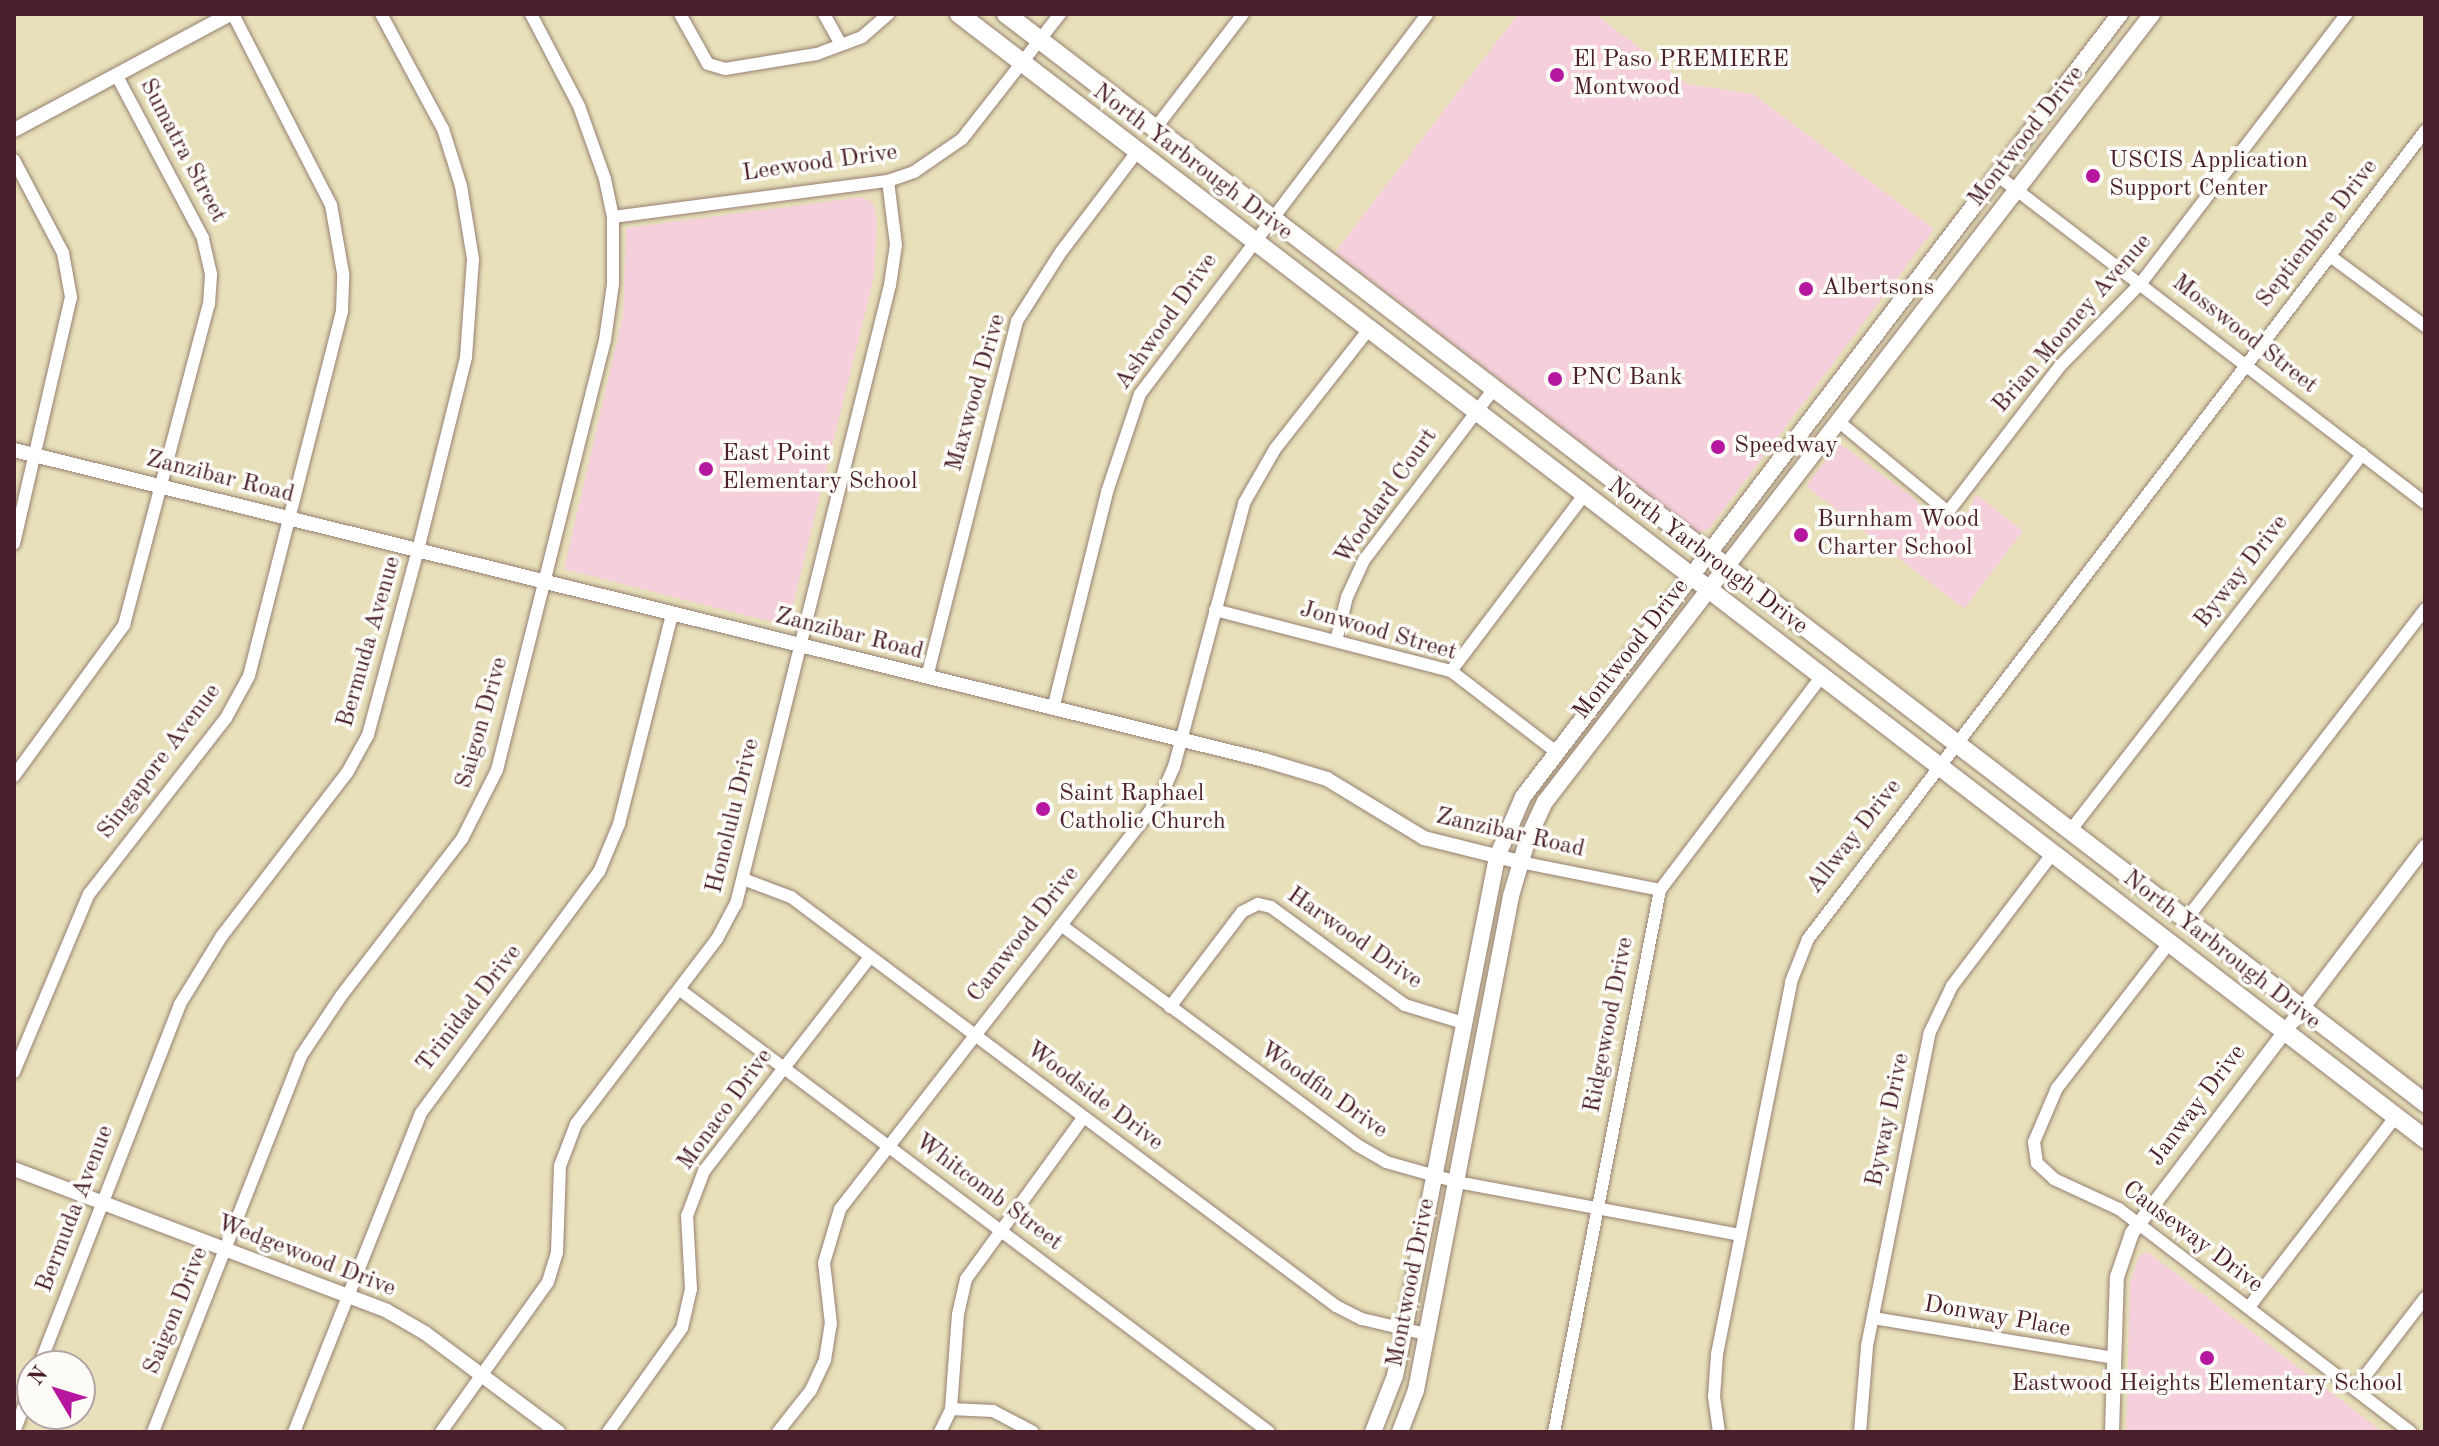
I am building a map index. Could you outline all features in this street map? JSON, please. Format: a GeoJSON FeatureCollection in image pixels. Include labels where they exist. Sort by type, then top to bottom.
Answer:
{"type":"FeatureCollection","features":[{"type":"Feature","properties":{"kind":"main road","name":"North Yarbrough Drive"},"geometry":{"type":"LineString","coordinates":[[959,14],[2425,1139]]}},
{"type":"Feature","properties":{"kind":"main road","name":"North Yarbrough Drive"},"geometry":{"type":"LineString","coordinates":[[1006,14],[1725,569],[2425,1103]]}},
{"type":"Feature","properties":{"kind":"main road","name":"Montwood Drive"},"geometry":{"type":"LineString","coordinates":[[1373,1432],[1395,1376],[1497,857],[1523,797],[1555,751],[2120,14]]}},
{"type":"Feature","properties":{"kind":"main road","name":"Montwood Drive"},"geometry":{"type":"LineString","coordinates":[[1400,1432],[1416,1390],[1520,862],[1545,802],[2152,14]]}},
{"type":"Feature","properties":{"kind":"street"},"geometry":{"type":"LineString","coordinates":[[14,130],[232,14]]}},
{"type":"Feature","properties":{"kind":"street","name":"Singapore Avenue"},"geometry":{"type":"LineString","coordinates":[[14,1072],[89,894],[241,692],[290,518],[342,311],[343,273],[334,215],[319,174],[232,14]]}},
{"type":"Feature","properties":{"kind":"street","name":"Bermuda Avenue"},"geometry":{"type":"LineString","coordinates":[[45,1350],[166,1033],[202,965],[360,751],[375,716],[418,550],[466,357],[473,259],[461,186],[443,129],[381,14]]}},
{"type":"Feature","properties":{"kind":"street","name":"Saigon Drive"},"geometry":{"type":"LineString","coordinates":[[153,1432],[289,1079],[312,1038],[462,839],[487,797],[609,316],[613,217],[586,121],[531,14]]}},
{"type":"Feature","properties":{"kind":"street"},"geometry":{"type":"LineString","coordinates":[[680,14],[708,64],[719,69],[799,58],[841,45],[862,37],[888,14]]}},
{"type":"Feature","properties":{"kind":"street"},"geometry":{"type":"LineString","coordinates":[[824,14],[841,45]]}},
{"type":"Feature","properties":{"kind":"street","name":"Leewood Drive"},"geometry":{"type":"LineString","coordinates":[[613,217],[888,181],[934,163],[952,149],[1060,14]]}},
{"type":"Feature","properties":{"kind":"street"},"geometry":{"type":"LineString","coordinates":[[1154,130],[1243,14]]}},
{"type":"Feature","properties":{"kind":"street","name":"Ashwood Drive"},"geometry":{"type":"LineString","coordinates":[[1053,709],[1130,416],[1149,379],[1427,14]]}},
{"type":"Feature","properties":{"kind":"street","name":"Brian Mooney Avenue"},"geometry":{"type":"LineString","coordinates":[[1838,421],[1948,512],[2060,366],[2141,283],[2347,14]]}},
{"type":"Feature","properties":{"kind":"street","name":"Sumatra Street"},"geometry":{"type":"LineString","coordinates":[[14,776],[116,642],[132,604],[207,313],[211,274],[195,219],[117,76]]}},
{"type":"Feature","properties":{"kind":"street","name":"Septiembre Drive"},"geometry":{"type":"LineString","coordinates":[[2247,363],[2425,131]]}},
{"type":"Feature","properties":{"kind":"street","name":"Maxwood Drive"},"geometry":{"type":"LineString","coordinates":[[927,677],[1017,321],[1061,252],[1137,152]]}},
{"type":"Feature","properties":{"kind":"street"},"geometry":{"type":"LineString","coordinates":[[14,160],[63,253],[71,283],[65,336],[14,543]]}},
{"type":"Feature","properties":{"kind":"street","name":"Mosswood Street"},"geometry":{"type":"LineString","coordinates":[[1997,175],[2247,363],[2425,503]]}},
{"type":"Feature","properties":{"kind":"street","name":"Honolulu Drive"},"geometry":{"type":"LineString","coordinates":[[441,1432],[548,1282],[557,1252],[560,1166],[576,1124],[680,990],[727,922],[743,879],[890,285],[896,245],[888,181]]}},
{"type":"Feature","properties":{"kind":"street"},"geometry":{"type":"LineString","coordinates":[[2330,256],[2425,326]]}},
{"type":"Feature","properties":{"kind":"street","name":"Camwood Drive"},"geometry":{"type":"LineString","coordinates":[[778,1432],[815,1383],[829,1346],[824,1263],[831,1227],[888,1146],[1161,797],[1215,610],[1231,539],[1256,480],[1369,329]]}},
{"type":"Feature","properties":{"kind":"street","name":"Allway Drive"},"geometry":{"type":"LineString","coordinates":[[1719,1432],[1715,1374],[1739,1235],[1798,960],[1817,922],[2247,363]]}},
{"type":"Feature","properties":{"kind":"street","name":"Woodard Court"},"geometry":{"type":"LineString","coordinates":[[1336,641],[1347,597],[1364,560],[1494,389]]}},
{"type":"Feature","properties":{"kind":"street","name":"Zanzibar Road"},"geometry":{"type":"LineString","coordinates":[[14,450],[1180,739],[1327,779],[1424,838],[1497,857],[1660,890]]}},
{"type":"Feature","properties":{"kind":"street","name":"Byway Drive"},"geometry":{"type":"LineString","coordinates":[[2070,831],[2362,454]]}},
{"type":"Feature","properties":{"kind":"street"},"geometry":{"type":"LineString","coordinates":[[1451,671],[1585,494]]}},
{"type":"Feature","properties":{"kind":"street"},"geometry":{"type":"LineString","coordinates":[[2185,921],[2425,609]]}},
{"type":"Feature","properties":{"kind":"street","name":"Jonwood Street"},"geometry":{"type":"LineString","coordinates":[[1215,610],[1451,671],[1555,751]]}},
{"type":"Feature","properties":{"kind":"street","name":"Trinidad Drive"},"geometry":{"type":"LineString","coordinates":[[294,1432],[421,1113],[599,872],[619,824],[672,615]]}},
{"type":"Feature","properties":{"kind":"street","name":"Ridgewood Drive"},"geometry":{"type":"LineString","coordinates":[[1554,1432],[1660,890],[1822,676]]}},
{"type":"Feature","properties":{"kind":"street","name":"Janway Drive"},"geometry":{"type":"LineString","coordinates":[[2112,1432],[2117,1277],[2138,1225],[2425,847]]}},
{"type":"Feature","properties":{"kind":"street","name":"Byway Drive"},"geometry":{"type":"LineString","coordinates":[[1860,1432],[1873,1318],[1935,1018],[1965,968],[2053,853]]}},
{"type":"Feature","properties":{"kind":"street","name":"Woodside Drive"},"geometry":{"type":"LineString","coordinates":[[743,879],[791,897],[1336,1306],[1426,1334]]}},
{"type":"Feature","properties":{"kind":"street","name":"Harwood Drive"},"geometry":{"type":"LineString","coordinates":[[1170,1007],[1242,912],[1258,904],[1271,907],[1405,1005],[1463,1023]]}},
{"type":"Feature","properties":{"kind":"street","name":"Woodfin Drive"},"geometry":{"type":"LineString","coordinates":[[1061,925],[1357,1145],[1386,1162],[1457,1182],[1739,1235]]}},
{"type":"Feature","properties":{"kind":"street","name":"Causeway Drive"},"geometry":{"type":"LineString","coordinates":[[2170,942],[2057,1088],[2034,1142],[2037,1163],[2045,1174],[2106,1200],[2411,1432]]}},
{"type":"Feature","properties":{"kind":"street","name":"Monaco Drive"},"geometry":{"type":"LineString","coordinates":[[608,1432],[682,1328],[691,1289],[687,1216],[697,1183],[870,957]]}},
{"type":"Feature","properties":{"kind":"street","name":"Whitcomb Street"},"geometry":{"type":"LineString","coordinates":[[680,990],[1269,1432]]}},
{"type":"Feature","properties":{"kind":"street"},"geometry":{"type":"LineString","coordinates":[[2249,1307],[2396,1116]]}},
{"type":"Feature","properties":{"kind":"street"},"geometry":{"type":"LineString","coordinates":[[940,1432],[951,1409],[960,1296],[971,1269],[1083,1118]]}},
{"type":"Feature","properties":{"kind":"street","name":"Wedgewood Drive"},"geometry":{"type":"LineString","coordinates":[[14,1169],[403,1319],[558,1432]]}},
{"type":"Feature","properties":{"kind":"street"},"geometry":{"type":"LineString","coordinates":[[2355,1389],[2425,1298]]}},
{"type":"Feature","properties":{"kind":"street","name":"Donway Place"},"geometry":{"type":"LineString","coordinates":[[1873,1318],[2114,1358]]}},
{"type":"Feature","properties":{"kind":"street"},"geometry":{"type":"LineString","coordinates":[[951,1409],[993,1411],[1033,1432]]}},
{"type":"Feature","properties":{"kind":"shaded area"},"geometry":{"type":"Polygon","coordinates":[[[1518,14],[1595,14],[1687,84],[1753,94],[1934,229],[1709,529],[1698,532],[1335,252],[1518,14]]]}},
{"type":"Feature","properties":{"kind":"shaded area","name":"East Point Elementary School"},"geometry":{"type":"Polygon","coordinates":[[[862,197],[873,203],[877,220],[874,277],[789,621],[780,624],[564,569],[623,315],[626,228],[862,197]]]}},
{"type":"Feature","properties":{"kind":"shaded area"},"geometry":{"type":"Polygon","coordinates":[[[1839,443],[1914,498],[1935,522],[1954,529],[1962,525],[1976,494],[2023,531],[1964,609],[1806,486],[1839,443]]]}},
{"type":"Feature","properties":{"kind":"shaded area","name":"Eastwood Heights Elementary School"},"geometry":{"type":"Polygon","coordinates":[[[2145,1252],[2383,1432],[2126,1432],[2130,1283],[2138,1257],[2145,1252]]]}},
{"type":"Feature","properties":{"kind":"place","name":"El Paso PREMIERE Montwood"},"geometry":{"type":"Point","coordinates":[1557,75]}},
{"type":"Feature","properties":{"kind":"place","name":"USCIS Application Support Center"},"geometry":{"type":"Point","coordinates":[2093,176]}},
{"type":"Feature","properties":{"kind":"place","name":"Albertsons"},"geometry":{"type":"Point","coordinates":[1806,289]}},
{"type":"Feature","properties":{"kind":"place","name":"PNC Bank"},"geometry":{"type":"Point","coordinates":[1555,379]}},
{"type":"Feature","properties":{"kind":"place","name":"Speedway"},"geometry":{"type":"Point","coordinates":[1718,447]}},
{"type":"Feature","properties":{"kind":"place","name":"East Point Elementary School"},"geometry":{"type":"Point","coordinates":[706,469]}},
{"type":"Feature","properties":{"kind":"place","name":"Burnham Wood Charter School"},"geometry":{"type":"Point","coordinates":[1801,535]}},
{"type":"Feature","properties":{"kind":"place","name":"Saint Raphael Catholic Church"},"geometry":{"type":"Point","coordinates":[1043,809]}},
{"type":"Feature","properties":{"kind":"place","name":"Eastwood Heights Elementary School"},"geometry":{"type":"Point","coordinates":[2207,1358]}}]}
